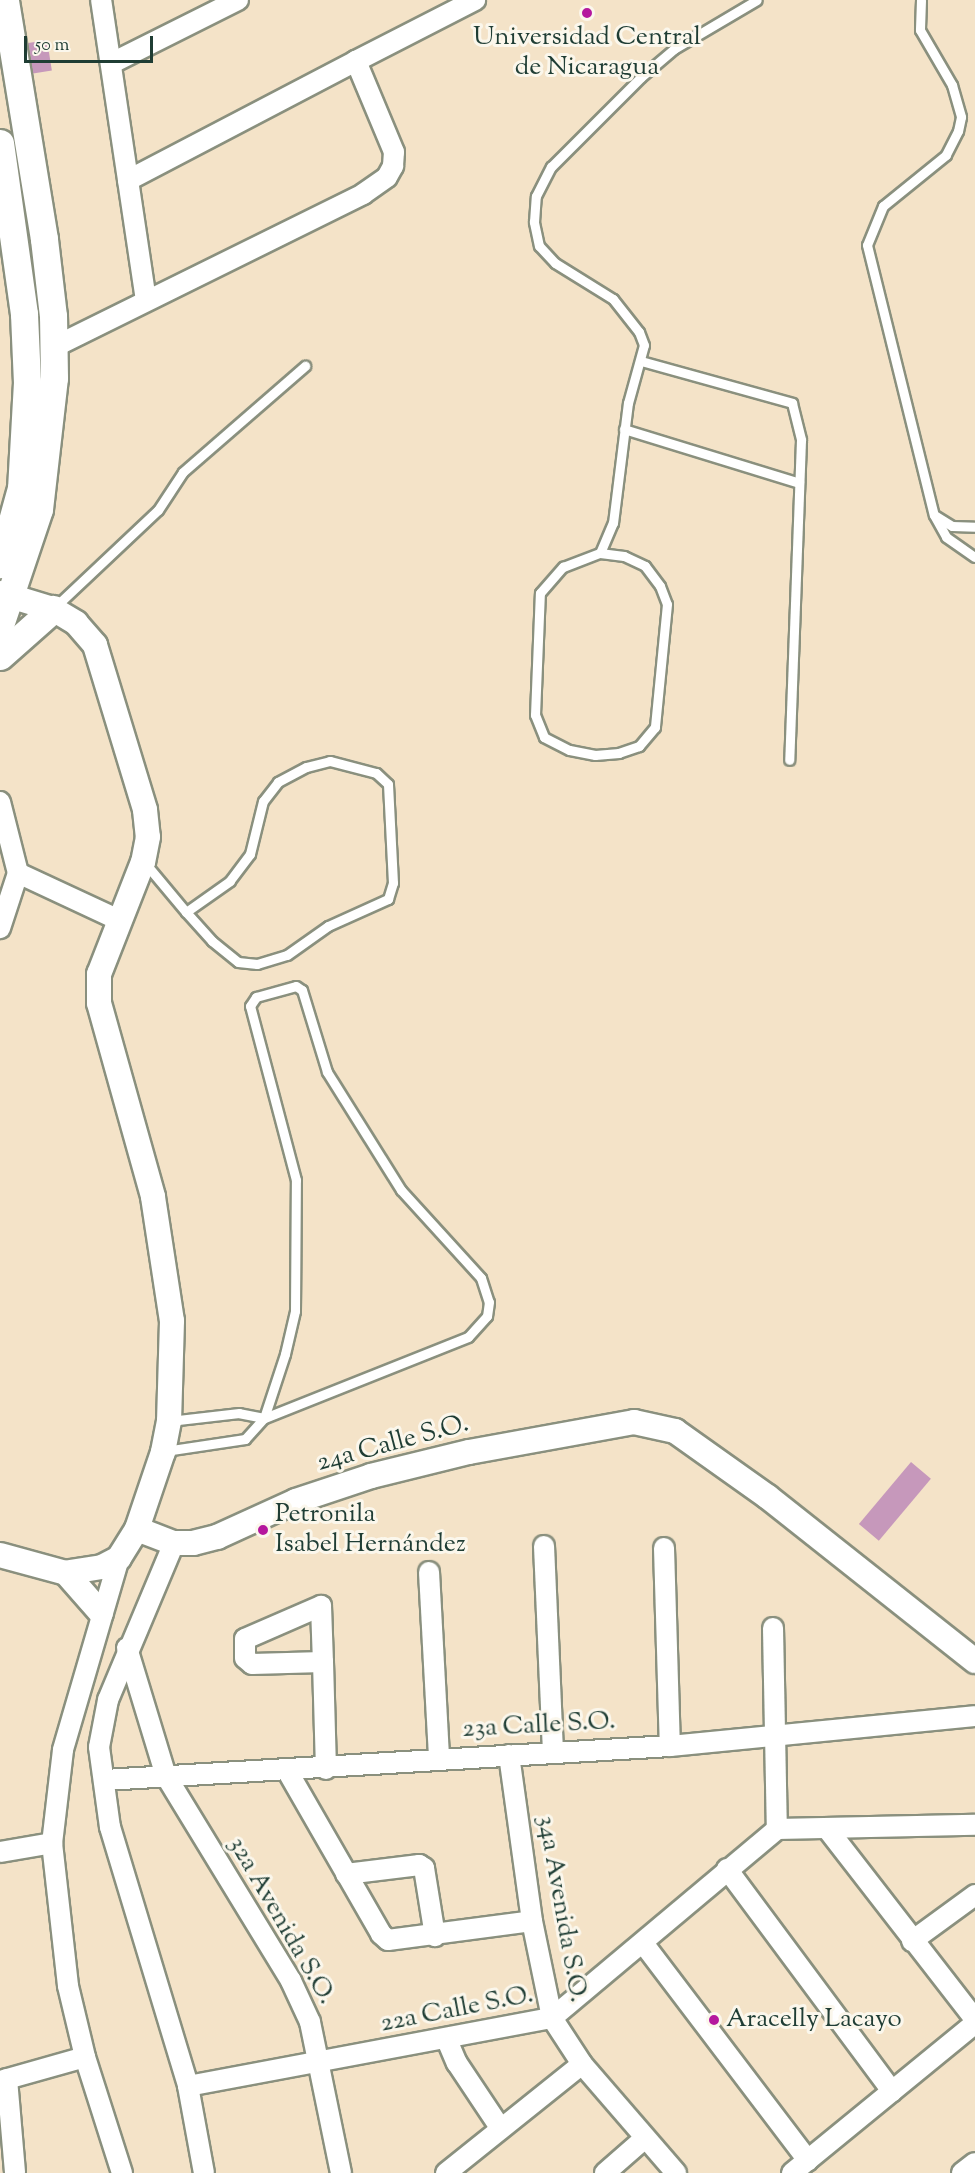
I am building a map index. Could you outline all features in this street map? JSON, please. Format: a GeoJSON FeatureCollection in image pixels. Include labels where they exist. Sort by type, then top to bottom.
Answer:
{"type":"FeatureCollection","features":[{"type":"Feature","properties":{"kind":"main road"},"geometry":{"type":"LineString","coordinates":[[0,625],[6,594],[39,509],[53,406],[54,378],[54,347],[44,239],[5,0]]}},
{"type":"Feature","properties":{"kind":"main road"},"geometry":{"type":"LineString","coordinates":[[0,143],[24,314],[27,382],[27,427],[21,488],[0,564]]}},
{"type":"Feature","properties":{"kind":"main road"},"geometry":{"type":"LineString","coordinates":[[0,656],[53,609]]}},
{"type":"Feature","properties":{"kind":"street"},"geometry":{"type":"LineString","coordinates":[[101,0],[146,301]]}},
{"type":"Feature","properties":{"kind":"street"},"geometry":{"type":"LineString","coordinates":[[112,63],[238,0]]}},
{"type":"Feature","properties":{"kind":"street"},"geometry":{"type":"LineString","coordinates":[[128,180],[475,0]]}},
{"type":"Feature","properties":{"kind":"street"},"geometry":{"type":"LineString","coordinates":[[54,347],[363,194],[387,177],[393,166],[394,152],[356,61]]}},
{"type":"Feature","properties":{"kind":"street"},"geometry":{"type":"LineString","coordinates":[[6,594],[53,609],[76,623],[95,645],[145,810],[148,837],[143,862],[118,920],[99,974],[99,1003],[153,1197],[165,1260],[172,1321],[169,1420],[163,1452],[137,1529],[118,1558],[63,1750],[52,1843],[66,1975],[85,2058],[122,2173]]}},
{"type":"Feature","properties":{"kind":"street"},"geometry":{"type":"LineString","coordinates":[[0,802],[6,843],[18,873],[0,928]]}},
{"type":"Feature","properties":{"kind":"street"},"geometry":{"type":"LineString","coordinates":[[18,873],[118,920]]}},
{"type":"Feature","properties":{"kind":"street","name":"24a Calle S.O."},"geometry":{"type":"LineString","coordinates":[[174,1543],[217,1537],[296,1501],[371,1476],[480,1449],[634,1422],[675,1431],[768,1497],[975,1661]]}},
{"type":"Feature","properties":{"kind":"street"},"geometry":{"type":"LineString","coordinates":[[137,1529],[174,1543],[127,1648],[108,1700],[99,1747],[110,1827],[188,2086],[204,2173]]}},
{"type":"Feature","properties":{"kind":"street"},"geometry":{"type":"LineString","coordinates":[[544,1546],[552,1752]]}},
{"type":"Feature","properties":{"kind":"street"},"geometry":{"type":"LineString","coordinates":[[664,1548],[670,1746]]}},
{"type":"Feature","properties":{"kind":"street"},"geometry":{"type":"LineString","coordinates":[[0,1555],[66,1573],[102,1567],[118,1558]]}},
{"type":"Feature","properties":{"kind":"street"},"geometry":{"type":"LineString","coordinates":[[429,1572],[439,1759]]}},
{"type":"Feature","properties":{"kind":"street"},"geometry":{"type":"LineString","coordinates":[[66,1573],[101,1613]]}},
{"type":"Feature","properties":{"kind":"street"},"geometry":{"type":"LineString","coordinates":[[773,1628],[777,1829],[829,1831],[975,1825]]}},
{"type":"Feature","properties":{"kind":"street","name":"32a Avenida S.O."},"geometry":{"type":"LineString","coordinates":[[127,1648],[166,1776],[291,1981],[310,2022],[321,2063],[340,2173]]}},
{"type":"Feature","properties":{"kind":"street"},"geometry":{"type":"LineString","coordinates":[[323,1662],[326,1769]]}},
{"type":"Feature","properties":{"kind":"street","name":"23a Calle S.O."},"geometry":{"type":"LineString","coordinates":[[105,1780],[288,1772],[439,1759],[670,1746],[775,1738],[975,1716]]}},
{"type":"Feature","properties":{"kind":"street","name":"34a Avenida S.O."},"geometry":{"type":"LineString","coordinates":[[509,1755],[532,1921],[552,2018],[582,2064],[644,2139],[676,2173]]}},
{"type":"Feature","properties":{"kind":"street"},"geometry":{"type":"LineString","coordinates":[[288,1772],[346,1874],[388,1940],[435,1936],[532,1921]]}},
{"type":"Feature","properties":{"kind":"street","name":"22a Calle S.O."},"geometry":{"type":"LineString","coordinates":[[188,2086],[447,2040],[552,2018],[777,1829]]}},
{"type":"Feature","properties":{"kind":"street"},"geometry":{"type":"LineString","coordinates":[[792,2173],[975,2021],[829,1831]]}},
{"type":"Feature","properties":{"kind":"street"},"geometry":{"type":"LineString","coordinates":[[0,1852],[52,1843]]}},
{"type":"Feature","properties":{"kind":"street"},"geometry":{"type":"LineString","coordinates":[[346,1874],[418,1865],[424,1869],[435,1936]]}},
{"type":"Feature","properties":{"kind":"street"},"geometry":{"type":"LineString","coordinates":[[727,1869],[892,2091]]}},
{"type":"Feature","properties":{"kind":"street"},"geometry":{"type":"LineString","coordinates":[[912,1941],[975,1895]]}},
{"type":"Feature","properties":{"kind":"street"},"geometry":{"type":"LineString","coordinates":[[643,1943],[808,2160]]}},
{"type":"Feature","properties":{"kind":"street"},"geometry":{"type":"LineString","coordinates":[[447,2040],[457,2063],[501,2129]]}},
{"type":"Feature","properties":{"kind":"street"},"geometry":{"type":"LineString","coordinates":[[15,2173],[3,2080],[85,2058]]}},
{"type":"Feature","properties":{"kind":"street"},"geometry":{"type":"LineString","coordinates":[[446,2173],[582,2064]]}},
{"type":"Feature","properties":{"kind":"street"},"geometry":{"type":"LineString","coordinates":[[605,2173],[644,2139]]}},
{"type":"Feature","properties":{"kind":"street"},"geometry":{"type":"LineString","coordinates":[[962,2173],[975,2163]]}},
{"type":"Feature","properties":{"kind":"lane"},"geometry":{"type":"LineString","coordinates":[[600,554],[624,556],[645,566],[660,586],[667,604],[656,727],[639,746],[619,753],[595,755],[569,750],[544,737],[535,715],[540,593],[563,567],[600,554],[613,523],[624,429],[644,345],[639,332],[613,299],[555,263],[539,246],[534,222],[536,196],[551,167],[641,77],[674,49],[757,0]]}},
{"type":"Feature","properties":{"kind":"lane"},"geometry":{"type":"LineString","coordinates":[[921,0],[920,30],[952,85],[961,117],[958,131],[946,155],[883,206],[867,245],[870,272],[934,514],[946,537],[975,557]]}},
{"type":"Feature","properties":{"kind":"lane"},"geometry":{"type":"LineString","coordinates":[[641,361],[792,403],[800,423],[789,760]]}},
{"type":"Feature","properties":{"kind":"lane"},"geometry":{"type":"LineString","coordinates":[[53,609],[159,510],[183,472],[305,366]]}},
{"type":"Feature","properties":{"kind":"lane"},"geometry":{"type":"LineString","coordinates":[[624,429],[799,483]]}},
{"type":"Feature","properties":{"kind":"lane"},"geometry":{"type":"LineString","coordinates":[[934,514],[952,526],[975,527]]}},
{"type":"Feature","properties":{"kind":"lane"},"geometry":{"type":"LineString","coordinates":[[143,862],[186,912],[238,962],[257,964],[287,955],[328,926],[388,899],[393,883],[388,784],[376,772],[330,761],[306,767],[278,782],[263,801],[250,854],[230,880],[186,912]]}},
{"type":"Feature","properties":{"kind":"lane"},"geometry":{"type":"LineString","coordinates":[[163,1452],[245,1439],[264,1418],[295,1311],[298,1216],[296,1180],[284,1126],[250,1006],[256,997],[296,986],[302,990],[320,1058],[337,1089],[401,1190],[481,1278],[489,1302],[482,1325],[468,1337],[264,1418],[239,1413],[169,1420]]}},
{"type":"Feature","properties":{"kind":"building"},"geometry":{"type":"Polygon","coordinates":[[[47,40],[52,71],[33,74],[28,43],[47,40]]]}},
{"type":"Feature","properties":{"kind":"building"},"geometry":{"type":"Polygon","coordinates":[[[911,1462],[931,1479],[879,1541],[859,1524],[911,1462]]]}},
{"type":"Feature","properties":{"kind":"place","name":"Universidad Central de Nicaragua"},"geometry":{"type":"Point","coordinates":[587,13]}},
{"type":"Feature","properties":{"kind":"place","name":"Petronila Isabel Hernández"},"geometry":{"type":"Point","coordinates":[263,1530]}},
{"type":"Feature","properties":{"kind":"place","name":"Aracelly Lacayo"},"geometry":{"type":"Point","coordinates":[714,2020]}}]}
